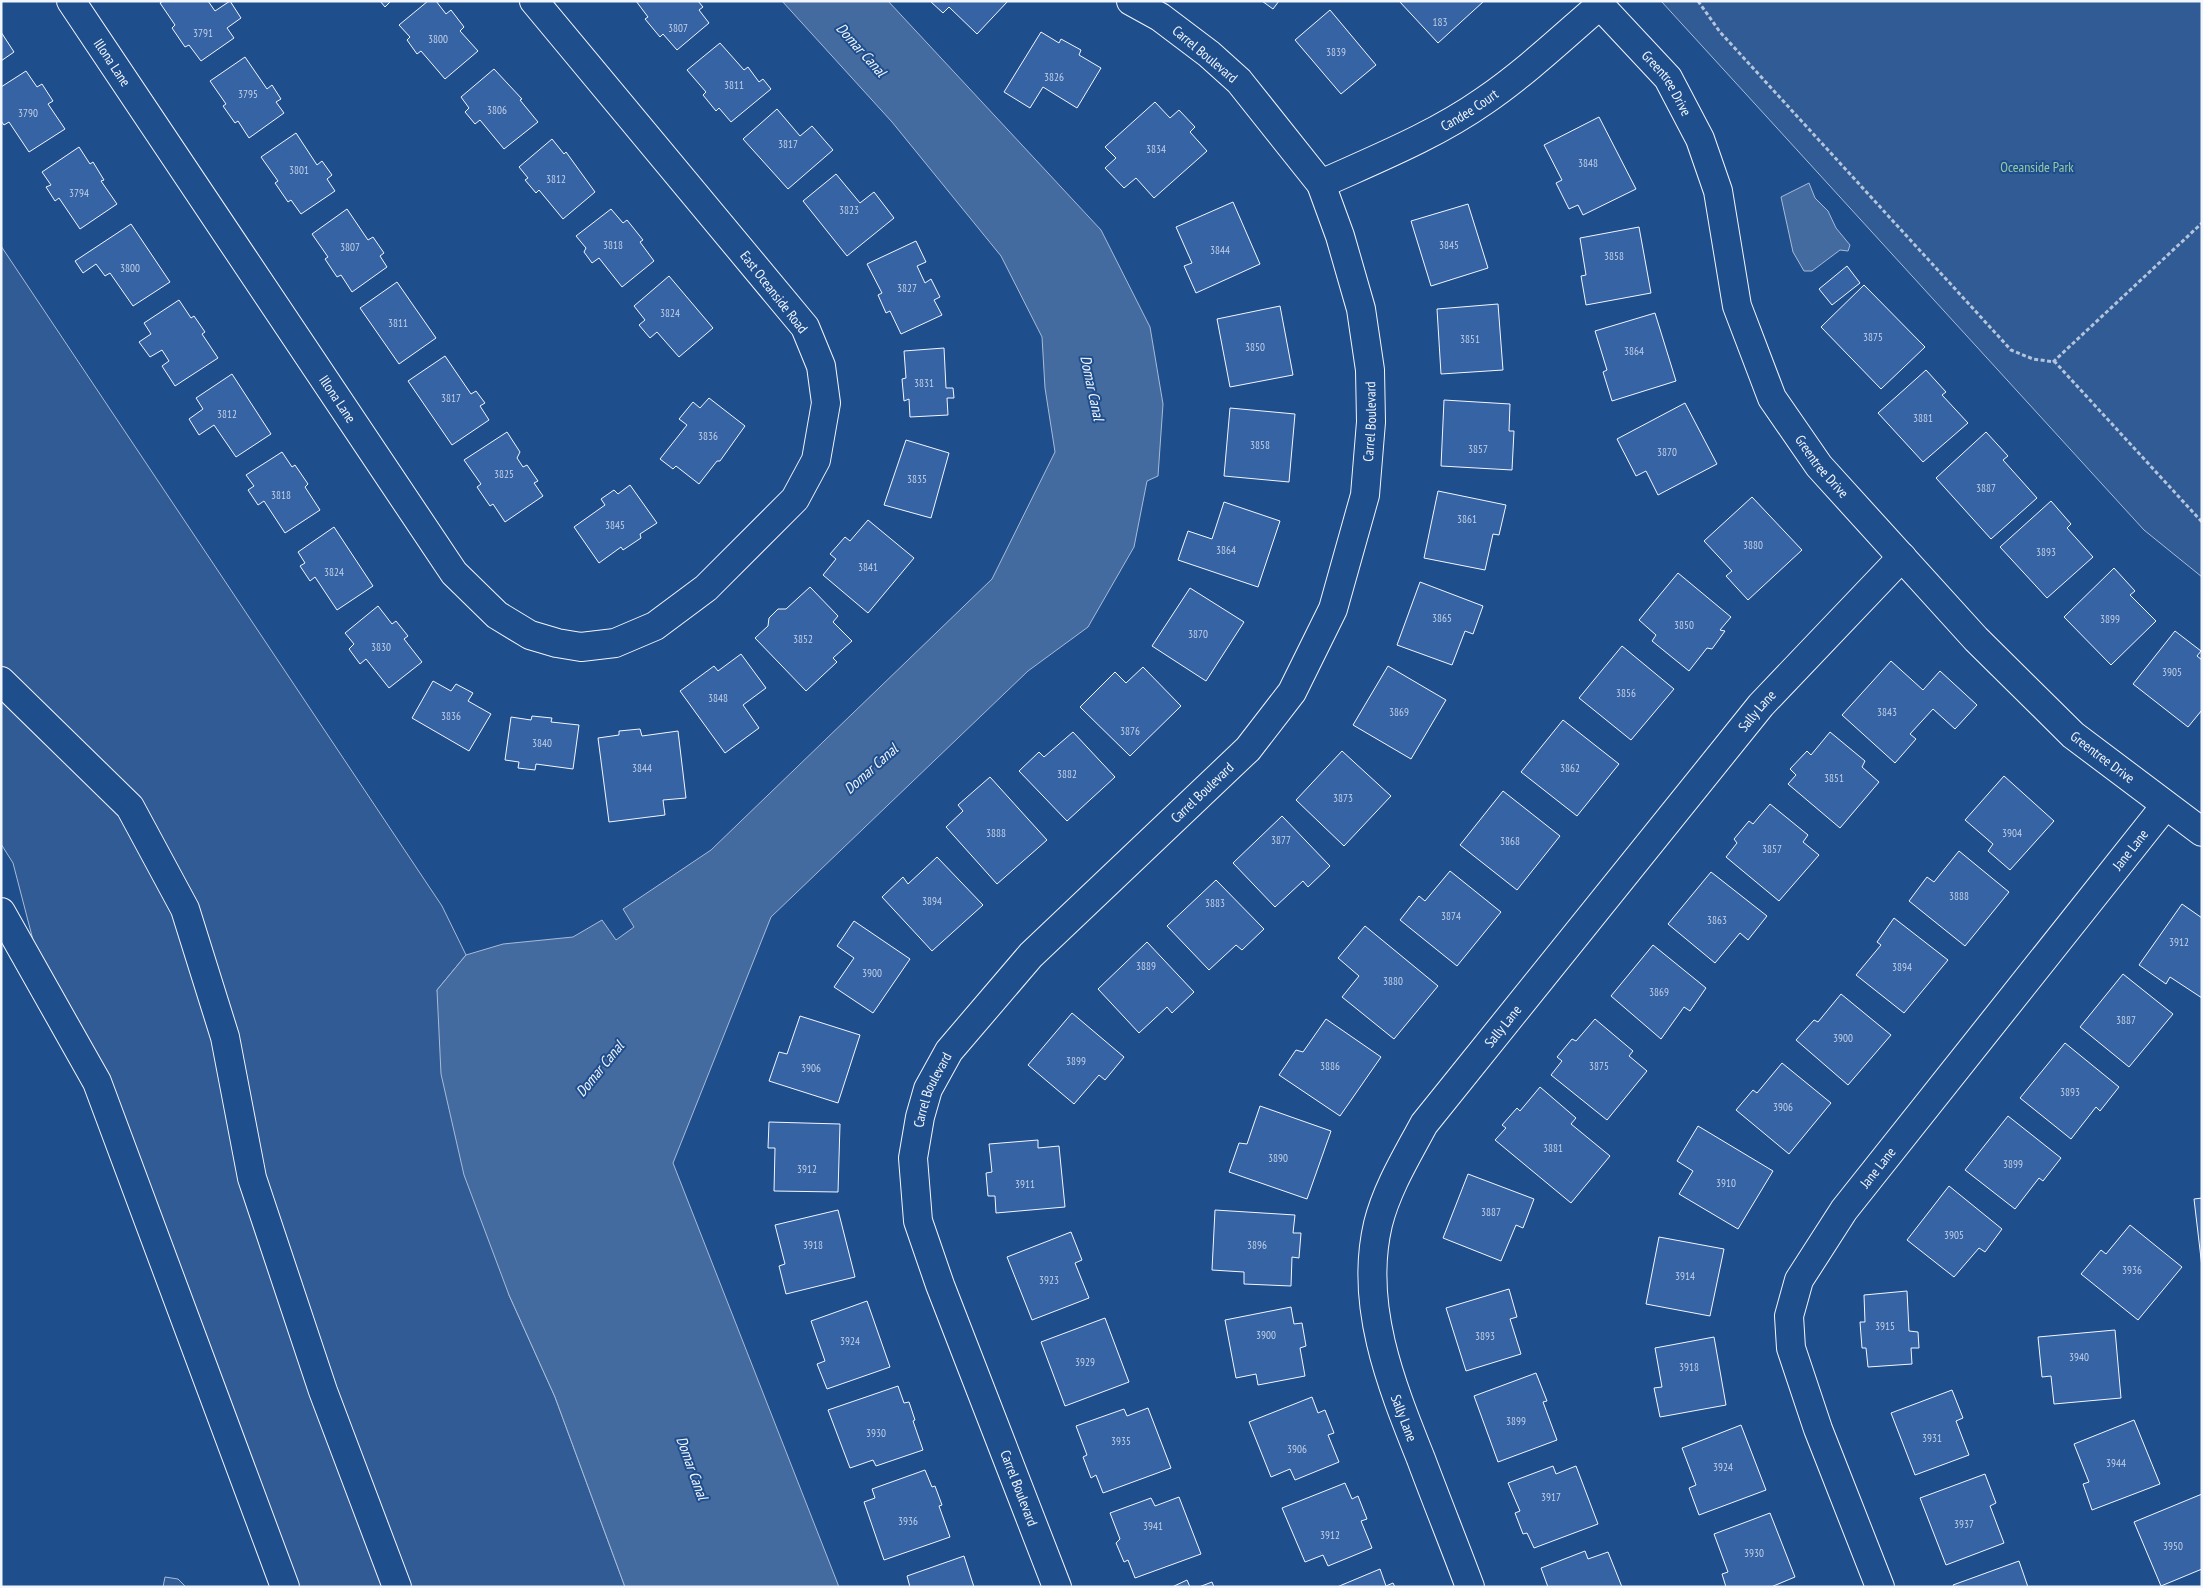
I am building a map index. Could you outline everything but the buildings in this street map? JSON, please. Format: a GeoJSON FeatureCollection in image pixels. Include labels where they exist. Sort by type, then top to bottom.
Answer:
{"type":"FeatureCollection","features":[{"type":"Feature","properties":{"kind":"street","name":"Illona Lane"},"geometry":{"type":"LineString","coordinates":[[71,1],[454,573],[497,615],[530,635],[557,643],[581,647],[615,643],[655,626],[687,602]]}},
{"type":"Feature","properties":{"kind":"street","name":"East Oceanside Road"},"geometry":{"type":"LineString","coordinates":[[534,1],[805,327],[821,366],[826,403],[816,460],[795,499],[706,588],[687,602]]}},
{"type":"Feature","properties":{"kind":"street","name":"Carrel Boulevard"},"geometry":{"type":"LineString","coordinates":[[1057,1587],[940,1285],[918,1222],[913,1158],[920,1117],[928,1089],[949,1051],[1031,955],[1248,749],[1292,692],[1333,609],[1365,495],[1371,422],[1370,370],[1360,309],[1340,236],[1321,184],[1239,81],[1209,54],[1160,17],[1131,1]]}},
{"type":"Feature","properties":{"kind":"street","name":"Candee Court"},"geometry":{"type":"LineString","coordinates":[[1321,184],[1452,122],[1484,102],[1514,80],[1597,3]]}},
{"type":"Feature","properties":{"kind":"street","name":"Greentree Drive"},"geometry":{"type":"LineString","coordinates":[[1597,3],[1668,78],[1700,139],[1718,191],[1737,306],[1772,398],[1819,466],[1976,639],[2073,735],[2202,832]]}},
{"type":"Feature","properties":{"kind":"street","name":"Sally Lane"},"geometry":{"type":"LineString","coordinates":[[1470,1587],[1392,1386],[1377,1333],[1372,1264],[1378,1223],[1394,1179],[1424,1124],[1761,706],[1902,558]]}},
{"type":"Feature","properties":{"kind":"street"},"geometry":{"type":"LineString","coordinates":[[1,681],[130,807],[185,910],[225,1037],[252,1178],[323,1392],[397,1587]]}},
{"type":"Feature","properties":{"kind":"street","name":"Jane Lane"},"geometry":{"type":"LineString","coordinates":[[1880,1587],[1818,1429],[1791,1348],[1789,1316],[1799,1280],[1844,1210],[2165,806]]}},
{"type":"Feature","properties":{"kind":"street"},"geometry":{"type":"LineString","coordinates":[[1,912],[97,1082],[285,1587]]}},
{"type":"Feature","properties":{"kind":"path"},"geometry":{"type":"LineString","coordinates":[[1698,1],[1720,32],[2011,350],[2034,359],[2053,362],[2202,522]]}},
{"type":"Feature","properties":{"kind":"path"},"geometry":{"type":"LineString","coordinates":[[2053,362],[2202,223]]}},
{"type":"Feature","properties":{"kind":"shaded area","name":"Oceanside Park"},"geometry":{"type":"Polygon","coordinates":[[[1661,1],[2202,1],[2202,577],[2144,530],[1661,1]]]}},
{"type":"Feature","properties":{"kind":"shaded area"},"geometry":{"type":"Polygon","coordinates":[[[1,246],[442,906],[466,955],[437,990],[509,1295],[555,1397],[625,1587],[297,1587],[224,1398],[124,1115],[33,940],[13,863],[1,844],[1,246]]]}},
{"type":"Feature","properties":{"kind":"shaded area"},"geometry":{"type":"Polygon","coordinates":[[[165,1577],[178,1579],[186,1587],[163,1587],[165,1577]]]}},
{"type":"Feature","properties":{"kind":"water","name":"Domar Canal"},"geometry":{"type":"Polygon","coordinates":[[[782,1],[888,1],[1101,230],[1150,327],[1163,404],[1158,476],[1147,481],[1134,547],[1088,627],[1028,671],[771,917],[673,1163],[839,1587],[625,1587],[555,1397],[509,1295],[464,1175],[441,1074],[437,990],[466,955],[503,944],[573,937],[602,920],[616,940],[634,927],[623,909],[711,850],[992,579],[1055,452],[1045,388],[1042,337],[1001,256],[892,122],[782,1]]]}},
{"type":"Feature","properties":{"kind":"water"},"geometry":{"type":"Polygon","coordinates":[[[1809,183],[1815,198],[1828,211],[1836,228],[1850,245],[1848,251],[1840,250],[1812,271],[1804,271],[1793,252],[1781,197],[1809,183]]]}}]}
